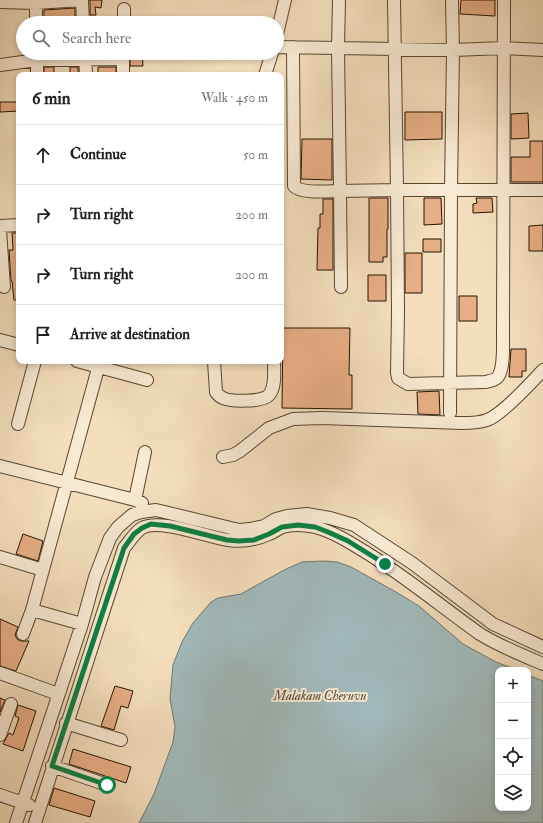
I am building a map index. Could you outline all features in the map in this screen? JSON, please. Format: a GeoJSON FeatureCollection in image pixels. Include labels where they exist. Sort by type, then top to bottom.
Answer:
{"type":"FeatureCollection","features":[{"type":"Feature","properties":{"kind":"street"},"geometry":{"type":"LineString","coordinates":[[0,2],[36,3],[82,0],[83,16]]}},
{"type":"Feature","properties":{"kind":"street"},"geometry":{"type":"LineString","coordinates":[[282,16],[286,0]]}},
{"type":"Feature","properties":{"kind":"street"},"geometry":{"type":"LineString","coordinates":[[339,0],[338,48],[341,287]]}},
{"type":"Feature","properties":{"kind":"street"},"geometry":{"type":"LineString","coordinates":[[394,0],[396,50],[397,373],[398,378],[408,384],[485,382],[493,380],[499,376],[503,335],[504,0]]}},
{"type":"Feature","properties":{"kind":"street"},"geometry":{"type":"LineString","coordinates":[[450,413],[449,383],[453,50],[452,0]]}},
{"type":"Feature","properties":{"kind":"street"},"geometry":{"type":"LineString","coordinates":[[36,3],[36,16]]}},
{"type":"Feature","properties":{"kind":"street"},"geometry":{"type":"LineString","coordinates":[[124,9],[124,16]]}},
{"type":"Feature","properties":{"kind":"street"},"geometry":{"type":"LineString","coordinates":[[284,47],[396,50],[504,48],[543,50]]}},
{"type":"Feature","properties":{"kind":"street"},"geometry":{"type":"LineString","coordinates":[[293,47],[294,186],[296,189],[340,191],[543,190]]}},
{"type":"Feature","properties":{"kind":"street"},"geometry":{"type":"LineString","coordinates":[[0,65],[23,60]]}},
{"type":"Feature","properties":{"kind":"street"},"geometry":{"type":"LineString","coordinates":[[37,60],[37,72]]}},
{"type":"Feature","properties":{"kind":"street"},"geometry":{"type":"LineString","coordinates":[[85,60],[86,72]]}},
{"type":"Feature","properties":{"kind":"street"},"geometry":{"type":"LineString","coordinates":[[123,60],[123,72]]}},
{"type":"Feature","properties":{"kind":"street"},"geometry":{"type":"LineString","coordinates":[[266,72],[270,60]]}},
{"type":"Feature","properties":{"kind":"street"},"geometry":{"type":"LineString","coordinates":[[0,226],[16,225]]}},
{"type":"Feature","properties":{"kind":"street"},"geometry":{"type":"LineString","coordinates":[[0,230],[4,287]]}},
{"type":"Feature","properties":{"kind":"street"},"geometry":{"type":"LineString","coordinates":[[0,340],[16,344]]}},
{"type":"Feature","properties":{"kind":"street"},"geometry":{"type":"LineString","coordinates":[[18,424],[34,364]]}},
{"type":"Feature","properties":{"kind":"street"},"geometry":{"type":"LineString","coordinates":[[24,634],[68,483],[99,364],[147,380]]}},
{"type":"Feature","properties":{"kind":"street"},"geometry":{"type":"LineString","coordinates":[[214,364],[216,392],[221,398],[228,400],[259,400],[270,395],[273,387],[274,364]]}},
{"type":"Feature","properties":{"kind":"street"},"geometry":{"type":"LineString","coordinates":[[223,457],[233,455],[240,451],[269,428],[294,419],[322,418],[462,423],[488,420],[497,414],[543,370]]}},
{"type":"Feature","properties":{"kind":"street"},"geometry":{"type":"LineString","coordinates":[[135,500],[145,452]]}},
{"type":"Feature","properties":{"kind":"street"},"geometry":{"type":"LineString","coordinates":[[0,466],[135,500],[156,510],[239,535]]}},
{"type":"Feature","properties":{"kind":"street"},"geometry":{"type":"LineString","coordinates":[[16,823],[110,538],[118,526],[132,515],[156,510]]}},
{"type":"Feature","properties":{"kind":"street"},"geometry":{"type":"LineString","coordinates":[[299,520],[307,514],[330,518],[354,525],[412,563],[493,624],[543,647]]}},
{"type":"Feature","properties":{"kind":"street"},"geometry":{"type":"LineString","coordinates":[[35,823],[52,766],[124,548],[134,534],[151,524],[170,526],[227,540],[250,529],[264,526],[276,519],[299,520],[348,541],[385,564],[482,634],[517,653],[543,664]]}},
{"type":"Feature","properties":{"kind":"street"},"geometry":{"type":"LineString","coordinates":[[0,557],[43,570]]}},
{"type":"Feature","properties":{"kind":"street"},"geometry":{"type":"LineString","coordinates":[[32,610],[82,624]]}},
{"type":"Feature","properties":{"kind":"street"},"geometry":{"type":"LineString","coordinates":[[0,673],[58,694]]}},
{"type":"Feature","properties":{"kind":"street"},"geometry":{"type":"LineString","coordinates":[[0,735],[10,704]]}},
{"type":"Feature","properties":{"kind":"street"},"geometry":{"type":"LineString","coordinates":[[66,723],[121,740]]}},
{"type":"Feature","properties":{"kind":"street"},"geometry":{"type":"LineString","coordinates":[[52,766],[107,785]]}},
{"type":"Feature","properties":{"kind":"street"},"geometry":{"type":"LineString","coordinates":[[0,795],[39,809]]}},
{"type":"Feature","properties":{"kind":"water","name":"Malakam Cheruvu"},"geometry":{"type":"Polygon","coordinates":[[[302,562],[337,562],[351,567],[419,606],[463,644],[496,662],[509,667],[495,667],[495,811],[531,811],[531,676],[543,681],[543,823],[139,823],[154,794],[173,742],[175,727],[170,699],[173,665],[182,642],[193,623],[211,602],[218,598],[241,594],[284,570],[302,562]]]}},
{"type":"Feature","properties":{"kind":"building"},"geometry":{"type":"Polygon","coordinates":[[[90,0],[102,0],[101,8],[95,7],[96,15],[90,15],[90,0]]]}},
{"type":"Feature","properties":{"kind":"building"},"geometry":{"type":"Polygon","coordinates":[[[461,0],[495,0],[495,16],[460,14],[461,0]]]}},
{"type":"Feature","properties":{"kind":"building"},"geometry":{"type":"Polygon","coordinates":[[[75,8],[75,16],[44,16],[44,10],[75,8]]]}},
{"type":"Feature","properties":{"kind":"building"},"geometry":{"type":"Polygon","coordinates":[[[130,60],[143,60],[143,66],[130,66],[130,60]]]}},
{"type":"Feature","properties":{"kind":"building"},"geometry":{"type":"Polygon","coordinates":[[[44,67],[54,67],[54,72],[44,72],[44,67]]]}},
{"type":"Feature","properties":{"kind":"building"},"geometry":{"type":"Polygon","coordinates":[[[70,67],[78,67],[78,72],[70,72],[70,67]]]}},
{"type":"Feature","properties":{"kind":"building"},"geometry":{"type":"Polygon","coordinates":[[[98,67],[116,67],[116,72],[98,72],[98,67]]]}},
{"type":"Feature","properties":{"kind":"building"},"geometry":{"type":"Polygon","coordinates":[[[0,102],[16,102],[16,111],[0,112],[0,102]]]}},
{"type":"Feature","properties":{"kind":"building"},"geometry":{"type":"Polygon","coordinates":[[[405,112],[442,112],[442,139],[405,140],[405,112]]]}},
{"type":"Feature","properties":{"kind":"building"},"geometry":{"type":"Polygon","coordinates":[[[528,113],[529,138],[511,139],[511,114],[528,113]]]}},
{"type":"Feature","properties":{"kind":"building"},"geometry":{"type":"Polygon","coordinates":[[[302,139],[332,139],[332,180],[301,179],[302,139]]]}},
{"type":"Feature","properties":{"kind":"building"},"geometry":{"type":"Polygon","coordinates":[[[530,141],[543,141],[543,182],[511,182],[511,157],[530,157],[530,141]]]}},
{"type":"Feature","properties":{"kind":"building"},"geometry":{"type":"Polygon","coordinates":[[[369,198],[388,198],[387,257],[383,257],[383,262],[369,262],[369,198]]]}},
{"type":"Feature","properties":{"kind":"building"},"geometry":{"type":"Polygon","coordinates":[[[424,198],[441,198],[442,224],[424,225],[424,198]]]}},
{"type":"Feature","properties":{"kind":"building"},"geometry":{"type":"Polygon","coordinates":[[[476,198],[492,198],[493,212],[473,213],[473,204],[477,203],[476,198]]]}},
{"type":"Feature","properties":{"kind":"building"},"geometry":{"type":"Polygon","coordinates":[[[323,199],[333,199],[333,270],[317,270],[318,228],[320,228],[320,214],[323,214],[323,199]]]}},
{"type":"Feature","properties":{"kind":"building"},"geometry":{"type":"Polygon","coordinates":[[[543,225],[543,251],[529,251],[529,226],[543,225]]]}},
{"type":"Feature","properties":{"kind":"building"},"geometry":{"type":"Polygon","coordinates":[[[12,233],[16,233],[16,300],[14,300],[11,281],[9,250],[13,250],[12,233]]]}},
{"type":"Feature","properties":{"kind":"building"},"geometry":{"type":"Polygon","coordinates":[[[423,239],[441,239],[441,252],[423,252],[423,239]]]}},
{"type":"Feature","properties":{"kind":"building"},"geometry":{"type":"Polygon","coordinates":[[[405,253],[422,253],[422,293],[405,293],[405,253]]]}},
{"type":"Feature","properties":{"kind":"building"},"geometry":{"type":"Polygon","coordinates":[[[368,275],[386,275],[386,301],[368,301],[368,275]]]}},
{"type":"Feature","properties":{"kind":"building"},"geometry":{"type":"Polygon","coordinates":[[[459,296],[477,296],[477,321],[459,321],[459,296]]]}},
{"type":"Feature","properties":{"kind":"building"},"geometry":{"type":"Polygon","coordinates":[[[284,328],[350,328],[349,375],[352,375],[352,409],[282,408],[284,328]]]}},
{"type":"Feature","properties":{"kind":"building"},"geometry":{"type":"Polygon","coordinates":[[[511,349],[526,349],[526,371],[522,371],[522,377],[509,377],[511,349]]]}},
{"type":"Feature","properties":{"kind":"building"},"geometry":{"type":"Polygon","coordinates":[[[439,391],[440,415],[418,414],[417,392],[439,391]]]}},
{"type":"Feature","properties":{"kind":"building"},"geometry":{"type":"Polygon","coordinates":[[[23,534],[43,541],[38,561],[16,554],[23,534]]]}},
{"type":"Feature","properties":{"kind":"building"},"geometry":{"type":"Polygon","coordinates":[[[0,619],[18,627],[15,635],[17,639],[21,641],[29,641],[16,671],[0,666],[0,619]]]}},
{"type":"Feature","properties":{"kind":"building"},"geometry":{"type":"Polygon","coordinates":[[[115,686],[133,691],[128,708],[121,706],[114,730],[101,726],[115,686]]]}},
{"type":"Feature","properties":{"kind":"building"},"geometry":{"type":"Polygon","coordinates":[[[0,698],[5,700],[0,712],[0,698]]]}},
{"type":"Feature","properties":{"kind":"building"},"geometry":{"type":"Polygon","coordinates":[[[18,705],[36,711],[23,751],[3,744],[9,733],[13,735],[19,718],[15,716],[18,705]]]}},
{"type":"Feature","properties":{"kind":"building"},"geometry":{"type":"Polygon","coordinates":[[[73,749],[131,767],[126,783],[69,764],[73,749]]]}},
{"type":"Feature","properties":{"kind":"building"},"geometry":{"type":"Polygon","coordinates":[[[54,788],[95,801],[90,817],[49,805],[54,788]]]}},
{"type":"Feature","properties":{"kind":"route"},"geometry":{"type":"LineString","coordinates":[[107,785],[52,766],[124,548],[134,534],[151,524],[170,526],[227,540],[239,541],[254,540],[282,527],[298,525],[315,527],[348,541],[385,564]]}}]}
